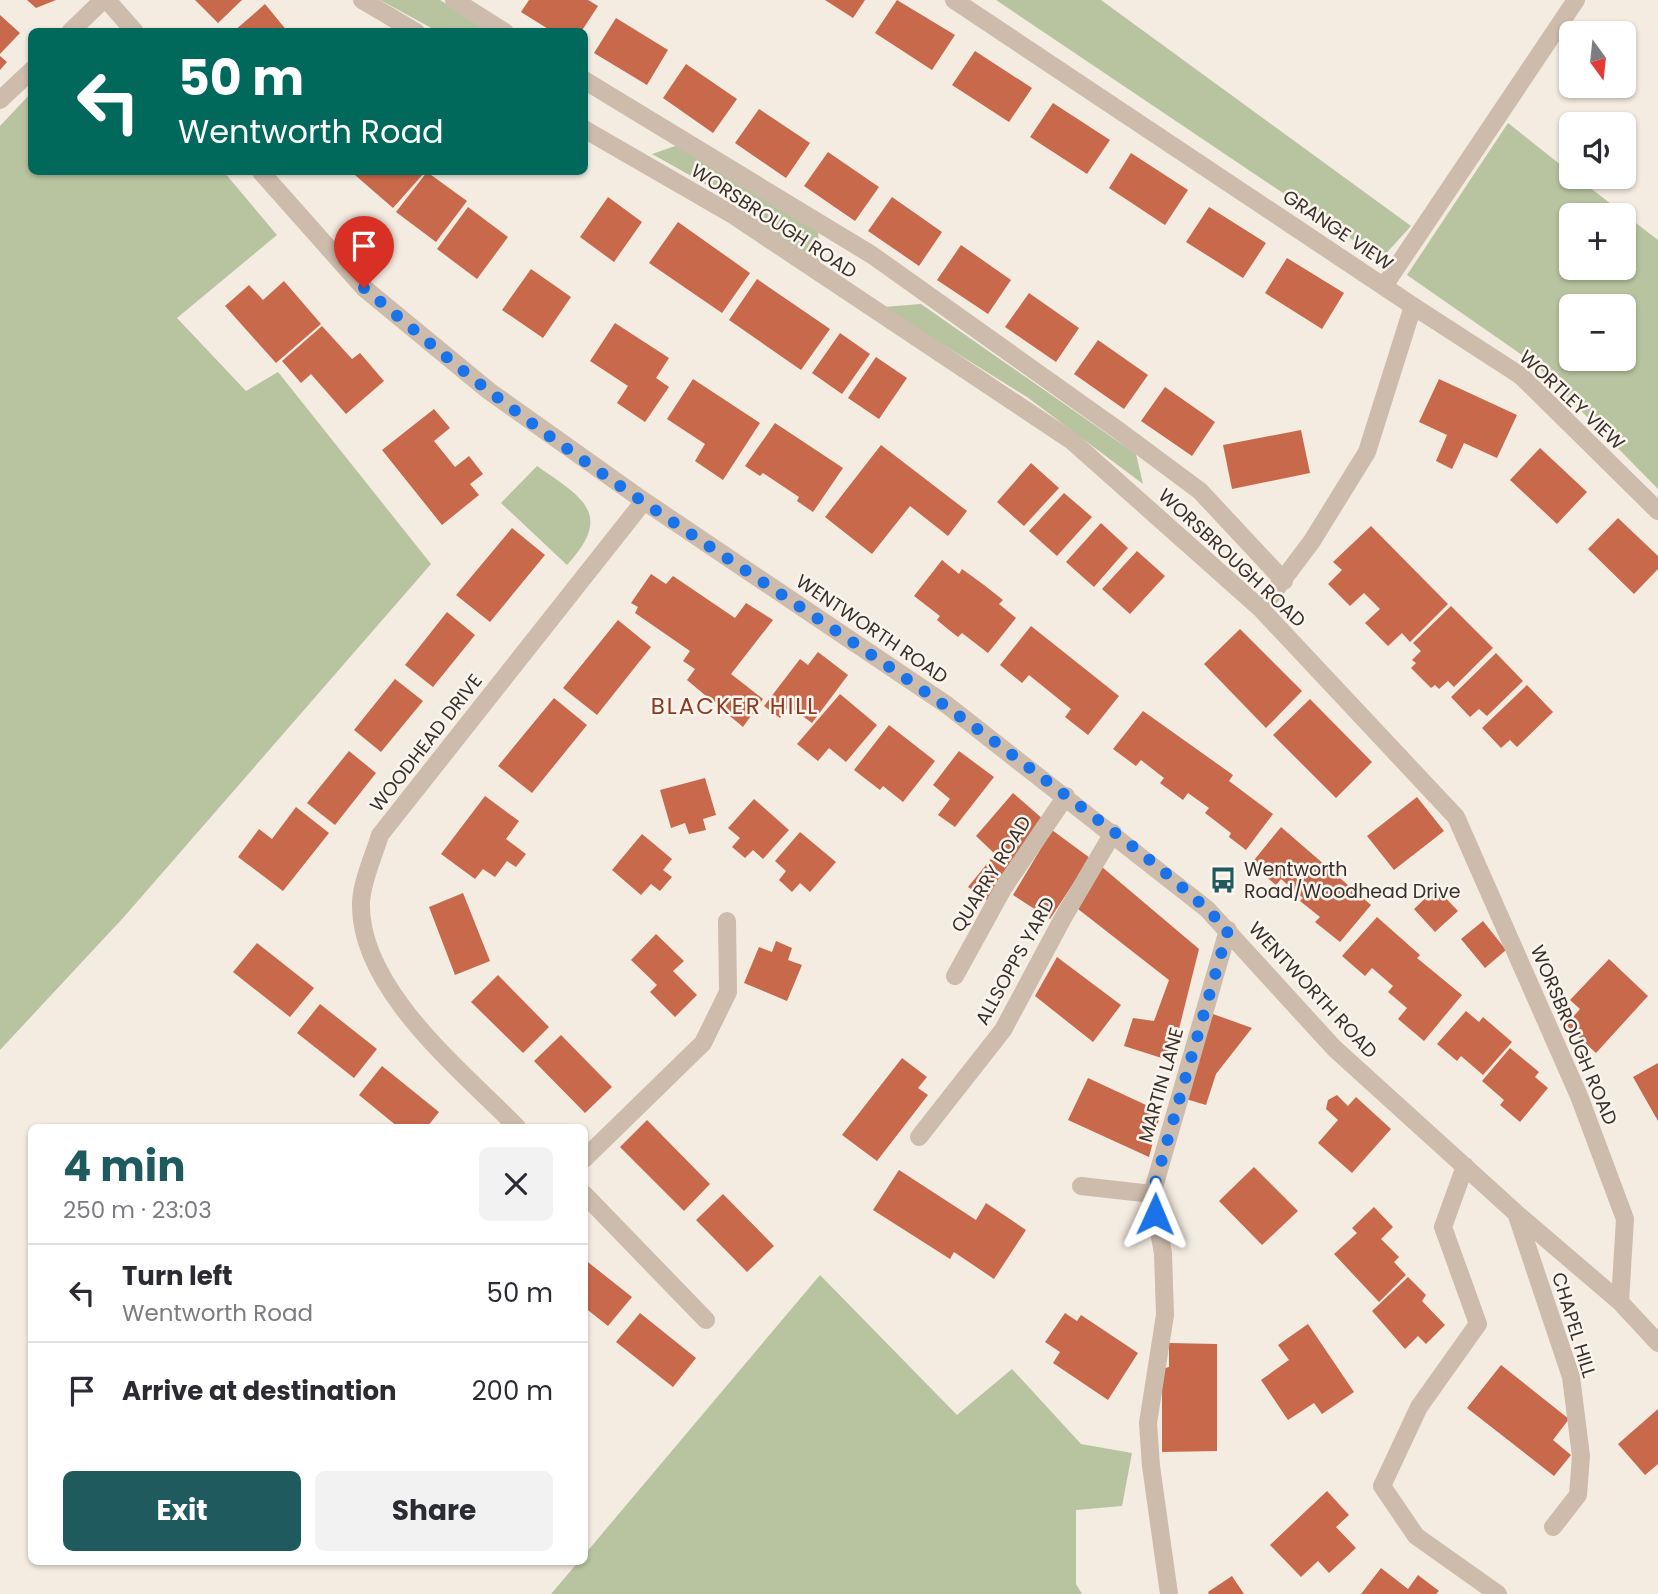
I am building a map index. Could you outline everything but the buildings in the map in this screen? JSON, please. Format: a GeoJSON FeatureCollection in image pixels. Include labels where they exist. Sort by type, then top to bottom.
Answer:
{"type":"FeatureCollection","features":[{"type":"Feature","properties":{"kind":"street"},"geometry":{"type":"LineString","coordinates":[[74,28],[105,0],[131,28]]}},
{"type":"Feature","properties":{"kind":"street"},"geometry":{"type":"LineString","coordinates":[[362,0],[409,28]]}},
{"type":"Feature","properties":{"kind":"street"},"geometry":{"type":"LineString","coordinates":[[454,0],[499,28]]}},
{"type":"Feature","properties":{"kind":"street","name":"GRANGE VIEW"},"geometry":{"type":"LineString","coordinates":[[954,0],[1413,306]]}},
{"type":"Feature","properties":{"kind":"street"},"geometry":{"type":"LineString","coordinates":[[1384,286],[1576,0]]}},
{"type":"Feature","properties":{"kind":"street"},"geometry":{"type":"LineString","coordinates":[[0,100],[28,74]]}},
{"type":"Feature","properties":{"kind":"street","name":"WORSBROUGH ROAD"},"geometry":{"type":"LineString","coordinates":[[588,82],[872,255],[1118,429],[1200,491],[1284,581]]}},
{"type":"Feature","properties":{"kind":"street","name":"WORSBROUGH ROAD"},"geometry":{"type":"LineString","coordinates":[[588,131],[733,215],[1072,441],[1261,609],[1456,817],[1579,1096],[1625,1219],[1620,1302]]}},
{"type":"Feature","properties":{"kind":"street","name":"WENTWORTH ROAD"},"geometry":{"type":"LineString","coordinates":[[264,175],[364,288],[489,391],[644,501],[947,705],[1207,909],[1334,1048],[1516,1213],[1620,1302],[1658,1343]]}},
{"type":"Feature","properties":{"kind":"street"},"geometry":{"type":"LineString","coordinates":[[1261,609],[1284,581],[1367,452],[1413,306]]}},
{"type":"Feature","properties":{"kind":"street","name":"WORTLEY VIEW"},"geometry":{"type":"LineString","coordinates":[[1413,306],[1521,376],[1658,511]]}},
{"type":"Feature","properties":{"kind":"street","name":"WOODHEAD DRIVE"},"geometry":{"type":"LineString","coordinates":[[514,1124],[450,1060],[391,993],[365,940],[361,901],[380,835],[644,501]]}},
{"type":"Feature","properties":{"kind":"street","name":"QUARRY ROAD"},"geometry":{"type":"LineString","coordinates":[[955,976],[1004,887],[1066,796]]}},
{"type":"Feature","properties":{"kind":"street","name":"ALLSOPPS YARD"},"geometry":{"type":"LineString","coordinates":[[919,1137],[1003,1030],[1062,918],[1113,833]]}},
{"type":"Feature","properties":{"kind":"street"},"geometry":{"type":"LineString","coordinates":[[588,1155],[703,1043],[728,992],[727,921]]}},
{"type":"Feature","properties":{"kind":"street","name":"MARTIN LANE"},"geometry":{"type":"LineString","coordinates":[[1169,1594],[1150,1466],[1148,1423],[1165,1315],[1163,1253],[1152,1194],[1228,930]]}},
{"type":"Feature","properties":{"kind":"street"},"geometry":{"type":"LineString","coordinates":[[1465,1166],[1443,1227],[1478,1324],[1419,1407],[1382,1486],[1416,1536],[1498,1594]]}},
{"type":"Feature","properties":{"kind":"street"},"geometry":{"type":"LineString","coordinates":[[1082,1186],[1152,1194]]}},
{"type":"Feature","properties":{"kind":"street"},"geometry":{"type":"LineString","coordinates":[[588,1199],[706,1320]]}},
{"type":"Feature","properties":{"kind":"street","name":"CHAPEL HILL"},"geometry":{"type":"LineString","coordinates":[[1516,1213],[1571,1377],[1581,1456],[1578,1494],[1553,1527]]}},
{"type":"Feature","properties":{"kind":"green space"},"geometry":{"type":"Polygon","coordinates":[[[380,0],[440,0],[487,28],[431,28],[380,0]]]}},
{"type":"Feature","properties":{"kind":"green space"},"geometry":{"type":"Polygon","coordinates":[[[996,0],[1101,0],[1411,226],[1381,259],[996,0]]]}},
{"type":"Feature","properties":{"kind":"green space"},"geometry":{"type":"Polygon","coordinates":[[[28,96],[28,175],[227,175],[277,235],[177,318],[246,391],[278,372],[431,564],[123,918],[0,1050],[0,126],[28,96]]]}},
{"type":"Feature","properties":{"kind":"green space"},"geometry":{"type":"Polygon","coordinates":[[[1508,123],[1559,163],[1559,189],[1592,189],[1610,203],[1559,203],[1559,280],[1636,280],[1636,223],[1658,240],[1658,489],[1535,364],[1407,275],[1508,123]]]}},
{"type":"Feature","properties":{"kind":"green space"},"geometry":{"type":"Polygon","coordinates":[[[681,144],[818,230],[820,264],[702,182],[652,154],[681,144]]]}},
{"type":"Feature","properties":{"kind":"green space"},"geometry":{"type":"Polygon","coordinates":[[[921,304],[1136,454],[1143,484],[1027,397],[883,307],[921,304]]]}},
{"type":"Feature","properties":{"kind":"green space"},"geometry":{"type":"Polygon","coordinates":[[[537,466],[578,497],[590,519],[589,532],[567,565],[501,503],[537,466]]]}},
{"type":"Feature","properties":{"kind":"green space"},"geometry":{"type":"Polygon","coordinates":[[[820,1275],[957,1415],[1012,1369],[1081,1444],[1132,1453],[1122,1506],[1076,1510],[1076,1584],[1082,1594],[551,1594],[576,1565],[588,1565],[588,1550],[820,1275]]]}},
{"type":"Feature","properties":{"kind":"place","name":"Wentworth Road/Woodhead Drive"},"geometry":{"type":"Point","coordinates":[1223,880]}},
{"type":"Feature","properties":{"kind":"district","name":"BLACKER HILL"},"geometry":{"type":"Point","coordinates":[735,706]}},
{"type":"Feature","properties":{"kind":"route"},"geometry":{"type":"LineString","coordinates":[[364,288],[489,391],[644,501],[947,705],[1113,833],[1207,909],[1228,930],[1152,1194],[1155,1214]]}}]}
